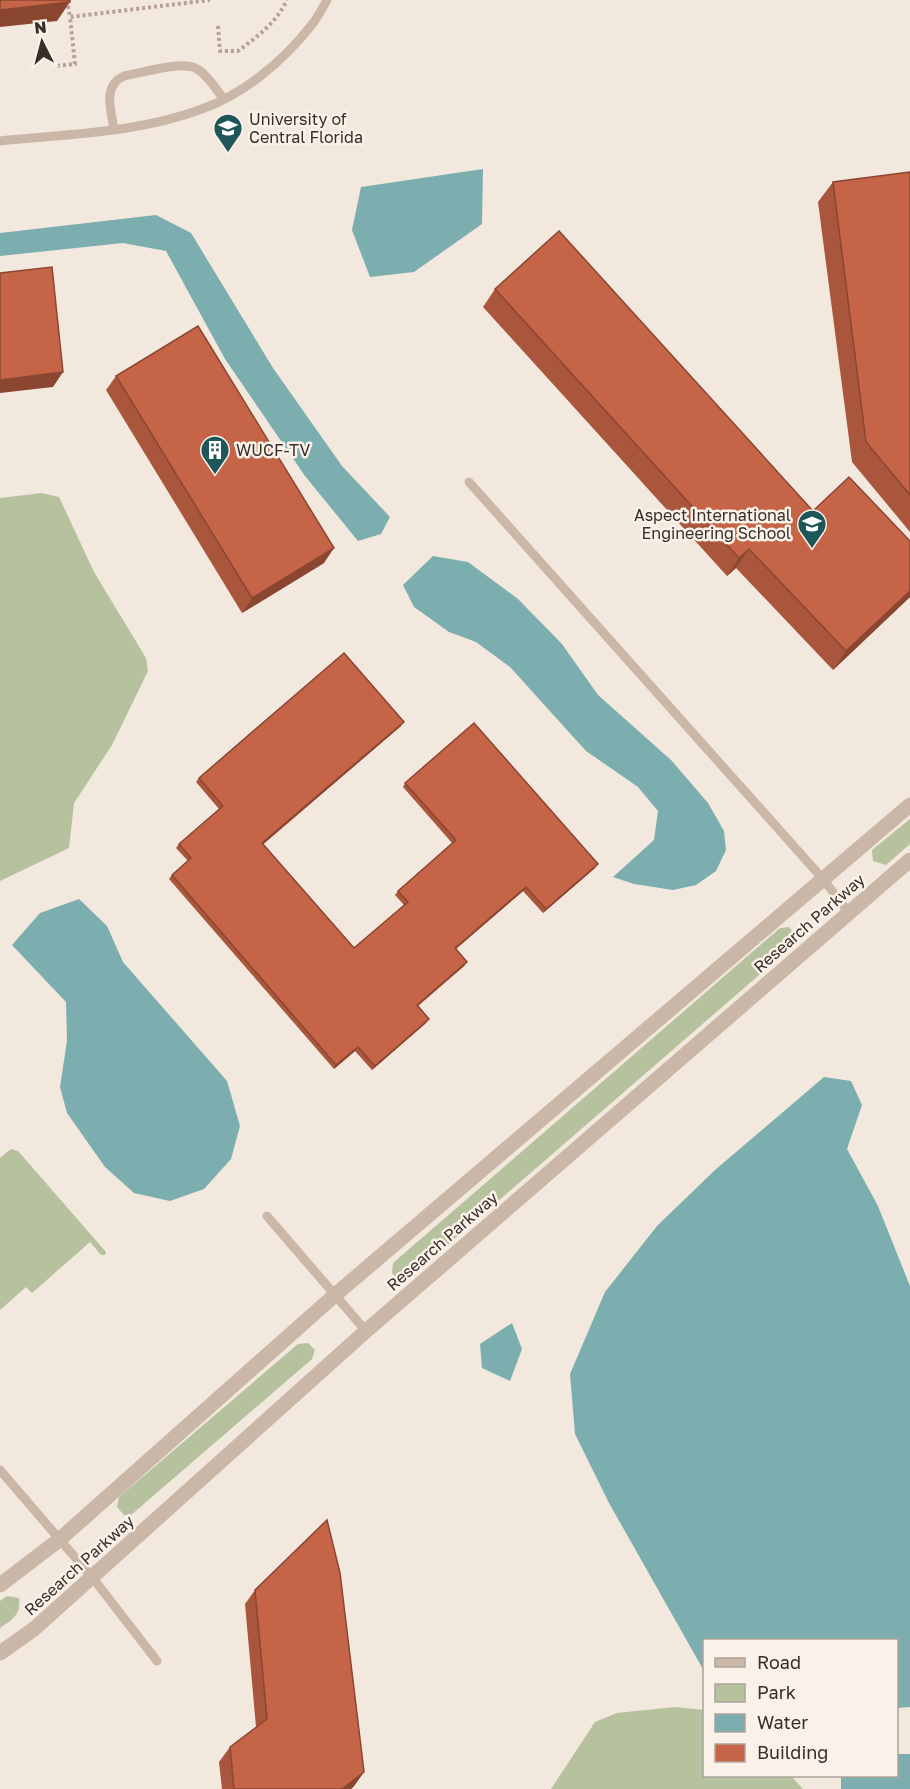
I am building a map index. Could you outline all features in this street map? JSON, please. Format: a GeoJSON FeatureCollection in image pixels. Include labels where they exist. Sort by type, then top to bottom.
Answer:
{"type":"FeatureCollection","features":[{"type":"Feature","properties":{"kind":"street","name":"Research Parkway"},"geometry":{"type":"LineString","coordinates":[[0,1585],[59,1540],[335,1295],[910,805]]}},
{"type":"Feature","properties":{"kind":"street","name":"Research Parkway"},"geometry":{"type":"LineString","coordinates":[[0,1653],[34,1629],[366,1331],[910,860]]}},
{"type":"Feature","properties":{"kind":"lane"},"geometry":{"type":"LineString","coordinates":[[0,141],[156,123],[203,109],[250,83],[282,57],[312,26],[327,0]]}},
{"type":"Feature","properties":{"kind":"lane"},"geometry":{"type":"LineString","coordinates":[[114,129],[109,96],[117,79],[124,76],[180,66],[193,67],[202,73],[224,99]]}},
{"type":"Feature","properties":{"kind":"lane"},"geometry":{"type":"LineString","coordinates":[[469,482],[823,879],[849,913]]}},
{"type":"Feature","properties":{"kind":"lane"},"geometry":{"type":"LineString","coordinates":[[267,1216],[366,1331]]}},
{"type":"Feature","properties":{"kind":"lane"},"geometry":{"type":"LineString","coordinates":[[0,1470],[92,1577],[157,1661]]}},
{"type":"Feature","properties":{"kind":"path"},"geometry":{"type":"LineString","coordinates":[[57,66],[75,64],[67,0]]}},
{"type":"Feature","properties":{"kind":"path"},"geometry":{"type":"LineString","coordinates":[[70,17],[210,0]]}},
{"type":"Feature","properties":{"kind":"path"},"geometry":{"type":"LineString","coordinates":[[218,26],[220,51],[238,51],[268,27],[286,0]]}},
{"type":"Feature","properties":{"kind":"green space"},"geometry":{"type":"Polygon","coordinates":[[[42,493],[59,497],[94,572],[146,658],[148,671],[112,745],[74,803],[69,848],[0,881],[0,498],[42,493]]]}},
{"type":"Feature","properties":{"kind":"green space"},"geometry":{"type":"Polygon","coordinates":[[[910,819],[910,844],[886,865],[873,861],[872,850],[910,819]]]}},
{"type":"Feature","properties":{"kind":"green space"},"geometry":{"type":"Polygon","coordinates":[[[789,927],[796,936],[796,943],[407,1280],[397,1279],[392,1273],[393,1263],[780,928],[789,927]]]}},
{"type":"Feature","properties":{"kind":"green space"},"geometry":{"type":"Polygon","coordinates":[[[11,1149],[18,1151],[106,1252],[105,1255],[101,1255],[90,1242],[32,1293],[26,1287],[0,1310],[0,1158],[11,1149]]]}},
{"type":"Feature","properties":{"kind":"green space"},"geometry":{"type":"Polygon","coordinates":[[[308,1343],[315,1350],[312,1359],[131,1515],[124,1515],[117,1507],[119,1497],[298,1344],[308,1343]]]}},
{"type":"Feature","properties":{"kind":"green space"},"geometry":{"type":"Polygon","coordinates":[[[7,1596],[19,1598],[19,1609],[12,1619],[0,1628],[0,1601],[7,1596]]]}},
{"type":"Feature","properties":{"kind":"green space"},"geometry":{"type":"Polygon","coordinates":[[[675,1707],[703,1710],[703,1777],[792,1777],[803,1789],[551,1789],[595,1722],[617,1713],[675,1707]]]}},
{"type":"Feature","properties":{"kind":"water"},"geometry":{"type":"Polygon","coordinates":[[[483,169],[482,224],[414,272],[370,277],[352,230],[361,187],[483,169]]]}},
{"type":"Feature","properties":{"kind":"water"},"geometry":{"type":"Polygon","coordinates":[[[156,215],[191,233],[273,368],[342,466],[390,517],[381,534],[358,541],[305,476],[225,359],[166,251],[123,243],[0,256],[0,233],[156,215]]]}},
{"type":"Feature","properties":{"kind":"water"},"geometry":{"type":"Polygon","coordinates":[[[433,556],[468,562],[518,599],[562,644],[598,695],[671,760],[708,803],[724,831],[726,850],[716,871],[696,885],[673,890],[634,884],[613,877],[654,840],[658,811],[638,787],[586,751],[510,667],[476,642],[449,632],[414,607],[403,585],[433,556]]]}},
{"type":"Feature","properties":{"kind":"water"},"geometry":{"type":"Polygon","coordinates":[[[79,899],[107,926],[123,962],[227,1081],[240,1126],[231,1159],[204,1189],[170,1201],[134,1193],[105,1167],[67,1113],[60,1087],[67,1041],[66,1002],[12,945],[40,913],[79,899]]]}},
{"type":"Feature","properties":{"kind":"water"},"geometry":{"type":"Polygon","coordinates":[[[824,1077],[851,1081],[862,1105],[847,1149],[878,1206],[910,1286],[910,1707],[898,1708],[898,1639],[703,1639],[703,1669],[609,1503],[575,1434],[570,1374],[605,1292],[657,1226],[715,1170],[824,1077]]]}},
{"type":"Feature","properties":{"kind":"water"},"geometry":{"type":"Polygon","coordinates":[[[512,1323],[522,1349],[510,1381],[482,1368],[480,1344],[512,1323]]]}},
{"type":"Feature","properties":{"kind":"water"},"geometry":{"type":"Polygon","coordinates":[[[898,1754],[910,1754],[910,1789],[841,1789],[841,1777],[898,1777],[898,1754]]]}},
{"type":"Feature","properties":{"kind":"building"},"geometry":{"type":"Polygon","coordinates":[[[0,0],[70,0],[70,2],[0,10],[0,0]]]}},
{"type":"Feature","properties":{"kind":"building"},"geometry":{"type":"Polygon","coordinates":[[[910,172],[910,495],[866,442],[833,182],[910,172]]]}},
{"type":"Feature","properties":{"kind":"building"},"geometry":{"type":"Polygon","coordinates":[[[559,231],[813,511],[849,477],[910,541],[910,591],[846,651],[749,549],[739,558],[495,289],[559,231]]]}},
{"type":"Feature","properties":{"kind":"building"},"geometry":{"type":"Polygon","coordinates":[[[52,267],[63,372],[0,380],[0,273],[52,267]]]}},
{"type":"Feature","properties":{"kind":"building","name":"WUCF-TV"},"geometry":{"type":"Polygon","coordinates":[[[198,326],[334,548],[252,598],[116,376],[198,326]]]}},
{"type":"Feature","properties":{"kind":"building"},"geometry":{"type":"Polygon","coordinates":[[[344,653],[404,722],[262,843],[354,948],[408,902],[398,891],[456,840],[405,783],[474,723],[598,864],[546,909],[526,887],[455,948],[467,962],[417,1005],[429,1019],[375,1066],[358,1047],[336,1065],[172,875],[191,858],[179,844],[223,806],[199,778],[344,653]]]}},
{"type":"Feature","properties":{"kind":"building"},"geometry":{"type":"Polygon","coordinates":[[[327,1520],[340,1573],[364,1772],[342,1789],[234,1789],[230,1747],[267,1719],[255,1590],[327,1520]]]}},
{"type":"Feature","properties":{"kind":"place","name":"University of Central Florida"},"geometry":{"type":"Point","coordinates":[228,154]}},
{"type":"Feature","properties":{"kind":"place","name":"WUCF-TV"},"geometry":{"type":"Point","coordinates":[215,476]}},
{"type":"Feature","properties":{"kind":"place","name":"Aspect International Engineering School"},"geometry":{"type":"Point","coordinates":[812,550]}}]}
